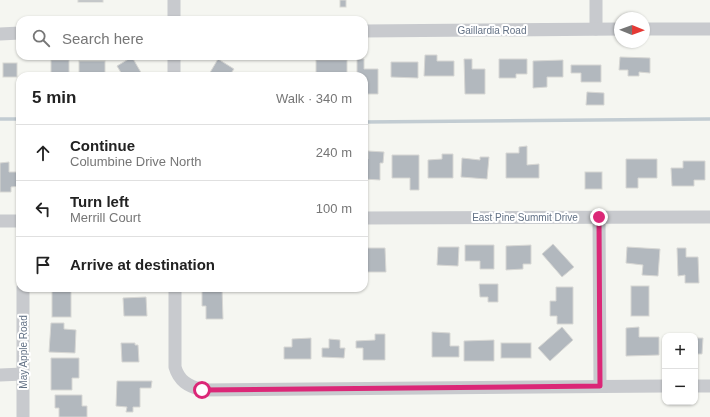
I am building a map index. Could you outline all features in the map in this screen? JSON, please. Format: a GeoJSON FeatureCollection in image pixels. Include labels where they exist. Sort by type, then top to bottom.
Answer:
{"type":"FeatureCollection","features":[{"type":"Feature","properties":{"kind":"street"},"geometry":{"type":"LineString","coordinates":[[174,0],[174,16]]}},
{"type":"Feature","properties":{"kind":"street"},"geometry":{"type":"LineString","coordinates":[[596,0],[596,29]]}},
{"type":"Feature","properties":{"kind":"street","name":"Gaillardia Road"},"geometry":{"type":"LineString","coordinates":[[368,31],[614,29]]}},
{"type":"Feature","properties":{"kind":"street"},"geometry":{"type":"LineString","coordinates":[[650,29],[710,29]]}},
{"type":"Feature","properties":{"kind":"street"},"geometry":{"type":"LineString","coordinates":[[0,34],[16,33]]}},
{"type":"Feature","properties":{"kind":"street"},"geometry":{"type":"LineString","coordinates":[[174,60],[174,72]]}},
{"type":"Feature","properties":{"kind":"street"},"geometry":{"type":"LineString","coordinates":[[599,217],[600,386]]}},
{"type":"Feature","properties":{"kind":"street","name":"East Pine Summit Drive"},"geometry":{"type":"LineString","coordinates":[[368,218],[710,217]]}},
{"type":"Feature","properties":{"kind":"street"},"geometry":{"type":"LineString","coordinates":[[0,221],[16,221]]}},
{"type":"Feature","properties":{"kind":"street","name":"May Apple Road"},"geometry":{"type":"LineString","coordinates":[[23,417],[24,292]]}},
{"type":"Feature","properties":{"kind":"street"},"geometry":{"type":"LineString","coordinates":[[174,292],[175,367],[177,375],[183,382],[202,390],[662,386]]}},
{"type":"Feature","properties":{"kind":"street"},"geometry":{"type":"LineString","coordinates":[[0,374],[23,374]]}},
{"type":"Feature","properties":{"kind":"street"},"geometry":{"type":"LineString","coordinates":[[698,386],[710,386]]}},
{"type":"Feature","properties":{"kind":"building"},"geometry":{"type":"Polygon","coordinates":[[[78,0],[103,0],[103,2],[78,2],[78,0]]]}},
{"type":"Feature","properties":{"kind":"building"},"geometry":{"type":"Polygon","coordinates":[[[340,0],[346,0],[346,7],[340,7],[340,0]]]}},
{"type":"Feature","properties":{"kind":"building"},"geometry":{"type":"Polygon","coordinates":[[[425,55],[437,55],[437,61],[454,61],[454,76],[424,76],[425,55]]]}},
{"type":"Feature","properties":{"kind":"building"},"geometry":{"type":"Polygon","coordinates":[[[620,57],[650,58],[650,73],[639,72],[639,76],[628,76],[628,70],[619,70],[620,57]]]}},
{"type":"Feature","properties":{"kind":"building"},"geometry":{"type":"Polygon","coordinates":[[[464,59],[472,59],[472,69],[485,69],[485,94],[465,94],[464,59]]]}},
{"type":"Feature","properties":{"kind":"building"},"geometry":{"type":"Polygon","coordinates":[[[499,59],[527,59],[527,74],[516,74],[516,78],[499,78],[499,59]]]}},
{"type":"Feature","properties":{"kind":"building"},"geometry":{"type":"Polygon","coordinates":[[[51,60],[69,60],[69,72],[51,72],[51,60]]]}},
{"type":"Feature","properties":{"kind":"building"},"geometry":{"type":"Polygon","coordinates":[[[127,60],[134,60],[141,72],[121,72],[117,66],[127,60]]]}},
{"type":"Feature","properties":{"kind":"building"},"geometry":{"type":"Polygon","coordinates":[[[217,60],[234,69],[232,72],[210,72],[217,60]]]}},
{"type":"Feature","properties":{"kind":"building"},"geometry":{"type":"Polygon","coordinates":[[[316,60],[347,60],[347,72],[316,72],[316,60]]]}},
{"type":"Feature","properties":{"kind":"building"},"geometry":{"type":"Polygon","coordinates":[[[357,60],[364,60],[364,69],[378,69],[378,94],[368,94],[368,72],[357,72],[357,60]]]}},
{"type":"Feature","properties":{"kind":"building"},"geometry":{"type":"Polygon","coordinates":[[[563,60],[563,77],[547,77],[547,87],[533,88],[533,61],[563,60]]]}},
{"type":"Feature","properties":{"kind":"building"},"geometry":{"type":"Polygon","coordinates":[[[79,61],[105,61],[105,72],[79,72],[79,61]]]}},
{"type":"Feature","properties":{"kind":"building"},"geometry":{"type":"Polygon","coordinates":[[[391,62],[418,62],[418,78],[391,77],[391,62]]]}},
{"type":"Feature","properties":{"kind":"building"},"geometry":{"type":"Polygon","coordinates":[[[3,63],[17,63],[16,77],[3,77],[3,63]]]}},
{"type":"Feature","properties":{"kind":"building"},"geometry":{"type":"Polygon","coordinates":[[[571,65],[601,65],[601,82],[581,82],[581,73],[571,73],[571,65]]]}},
{"type":"Feature","properties":{"kind":"building"},"geometry":{"type":"Polygon","coordinates":[[[587,92],[604,93],[604,105],[586,105],[587,92]]]}},
{"type":"Feature","properties":{"kind":"building"},"geometry":{"type":"Polygon","coordinates":[[[527,146],[527,165],[539,164],[539,178],[506,178],[506,153],[519,153],[519,147],[527,146]]]}},
{"type":"Feature","properties":{"kind":"building"},"geometry":{"type":"Polygon","coordinates":[[[368,151],[384,152],[383,163],[380,163],[380,180],[368,179],[368,151]]]}},
{"type":"Feature","properties":{"kind":"building"},"geometry":{"type":"Polygon","coordinates":[[[442,154],[453,154],[453,178],[428,178],[428,160],[442,159],[442,154]]]}},
{"type":"Feature","properties":{"kind":"building"},"geometry":{"type":"Polygon","coordinates":[[[392,155],[419,155],[419,190],[410,190],[410,178],[392,178],[392,155]]]}},
{"type":"Feature","properties":{"kind":"building"},"geometry":{"type":"Polygon","coordinates":[[[480,157],[489,157],[487,179],[461,177],[462,158],[480,160],[480,157]]]}},
{"type":"Feature","properties":{"kind":"building"},"geometry":{"type":"Polygon","coordinates":[[[626,159],[657,159],[657,178],[638,178],[638,188],[626,188],[626,159]]]}},
{"type":"Feature","properties":{"kind":"building"},"geometry":{"type":"Polygon","coordinates":[[[683,161],[705,161],[705,180],[694,180],[694,186],[672,186],[671,168],[683,168],[683,161]]]}},
{"type":"Feature","properties":{"kind":"building"},"geometry":{"type":"Polygon","coordinates":[[[9,162],[9,172],[16,172],[16,186],[11,187],[11,192],[0,192],[0,163],[9,162]]]}},
{"type":"Feature","properties":{"kind":"building"},"geometry":{"type":"Polygon","coordinates":[[[585,172],[602,172],[602,189],[585,189],[585,172]]]}},
{"type":"Feature","properties":{"kind":"building"},"geometry":{"type":"Polygon","coordinates":[[[553,244],[574,267],[562,277],[542,254],[553,244]]]}},
{"type":"Feature","properties":{"kind":"building"},"geometry":{"type":"Polygon","coordinates":[[[465,245],[494,245],[494,269],[480,269],[480,261],[465,261],[465,245]]]}},
{"type":"Feature","properties":{"kind":"building"},"geometry":{"type":"Polygon","coordinates":[[[531,245],[531,264],[523,264],[523,269],[506,270],[506,246],[531,245]]]}},
{"type":"Feature","properties":{"kind":"building"},"geometry":{"type":"Polygon","coordinates":[[[438,247],[459,247],[458,266],[437,265],[438,247]]]}},
{"type":"Feature","properties":{"kind":"building"},"geometry":{"type":"Polygon","coordinates":[[[627,247],[660,249],[658,276],[642,275],[643,265],[626,263],[627,247]]]}},
{"type":"Feature","properties":{"kind":"building"},"geometry":{"type":"Polygon","coordinates":[[[368,248],[385,248],[386,272],[368,272],[368,248]]]}},
{"type":"Feature","properties":{"kind":"building"},"geometry":{"type":"Polygon","coordinates":[[[677,248],[686,248],[686,257],[698,257],[699,283],[685,283],[685,275],[678,276],[677,248]]]}},
{"type":"Feature","properties":{"kind":"building"},"geometry":{"type":"Polygon","coordinates":[[[479,284],[498,284],[498,302],[488,302],[488,297],[480,297],[479,284]]]}},
{"type":"Feature","properties":{"kind":"building"},"geometry":{"type":"Polygon","coordinates":[[[631,286],[649,286],[649,316],[631,316],[631,286]]]}},
{"type":"Feature","properties":{"kind":"building"},"geometry":{"type":"Polygon","coordinates":[[[556,287],[573,287],[573,324],[557,324],[557,316],[550,316],[550,301],[556,301],[556,287]]]}},
{"type":"Feature","properties":{"kind":"building"},"geometry":{"type":"Polygon","coordinates":[[[52,292],[71,292],[71,317],[52,317],[52,292]]]}},
{"type":"Feature","properties":{"kind":"building"},"geometry":{"type":"Polygon","coordinates":[[[202,292],[222,292],[223,319],[206,319],[206,306],[202,306],[202,292]]]}},
{"type":"Feature","properties":{"kind":"building"},"geometry":{"type":"Polygon","coordinates":[[[146,297],[147,316],[124,316],[123,298],[146,297]]]}},
{"type":"Feature","properties":{"kind":"building"},"geometry":{"type":"Polygon","coordinates":[[[51,323],[64,323],[64,329],[76,330],[75,353],[49,352],[51,323]]]}},
{"type":"Feature","properties":{"kind":"building"},"geometry":{"type":"Polygon","coordinates":[[[562,327],[573,340],[550,361],[538,348],[562,327]]]}},
{"type":"Feature","properties":{"kind":"building"},"geometry":{"type":"Polygon","coordinates":[[[639,327],[639,337],[659,337],[659,355],[626,356],[626,328],[639,327]]]}},
{"type":"Feature","properties":{"kind":"building"},"geometry":{"type":"Polygon","coordinates":[[[432,332],[450,333],[450,346],[459,346],[459,357],[432,357],[432,332]]]}},
{"type":"Feature","properties":{"kind":"building"},"geometry":{"type":"Polygon","coordinates":[[[375,334],[385,334],[385,360],[363,360],[363,348],[356,348],[356,341],[375,340],[375,334]]]}},
{"type":"Feature","properties":{"kind":"building"},"geometry":{"type":"Polygon","coordinates":[[[311,338],[311,359],[284,359],[284,347],[292,347],[292,339],[311,338]]]}},
{"type":"Feature","properties":{"kind":"building"},"geometry":{"type":"Polygon","coordinates":[[[698,338],[703,338],[702,354],[698,354],[698,338]]]}},
{"type":"Feature","properties":{"kind":"building"},"geometry":{"type":"Polygon","coordinates":[[[329,339],[340,340],[340,348],[345,348],[344,358],[322,357],[322,348],[329,348],[329,339]]]}},
{"type":"Feature","properties":{"kind":"building"},"geometry":{"type":"Polygon","coordinates":[[[494,340],[494,361],[464,361],[464,341],[494,340]]]}},
{"type":"Feature","properties":{"kind":"building"},"geometry":{"type":"Polygon","coordinates":[[[121,343],[135,343],[135,345],[138,345],[139,362],[122,362],[121,343]]]}},
{"type":"Feature","properties":{"kind":"building"},"geometry":{"type":"Polygon","coordinates":[[[501,343],[531,343],[531,358],[501,358],[501,343]]]}},
{"type":"Feature","properties":{"kind":"building"},"geometry":{"type":"Polygon","coordinates":[[[51,358],[79,358],[79,378],[72,378],[72,390],[51,390],[51,358]]]}},
{"type":"Feature","properties":{"kind":"building"},"geometry":{"type":"Polygon","coordinates":[[[117,381],[152,381],[151,388],[140,388],[140,407],[133,407],[133,412],[126,412],[127,407],[116,406],[117,381]]]}},
{"type":"Feature","properties":{"kind":"building"},"geometry":{"type":"Polygon","coordinates":[[[55,395],[82,395],[82,406],[87,406],[87,417],[59,417],[59,408],[55,408],[55,395]]]}},
{"type":"Feature","properties":{"kind":"waterway"},"geometry":{"type":"LineString","coordinates":[[0,119],[16,119]]}},
{"type":"Feature","properties":{"kind":"waterway"},"geometry":{"type":"LineString","coordinates":[[368,122],[710,119]]}},
{"type":"Feature","properties":{"kind":"route"},"geometry":{"type":"LineString","coordinates":[[202,390],[600,386],[599,217]]}}]}
